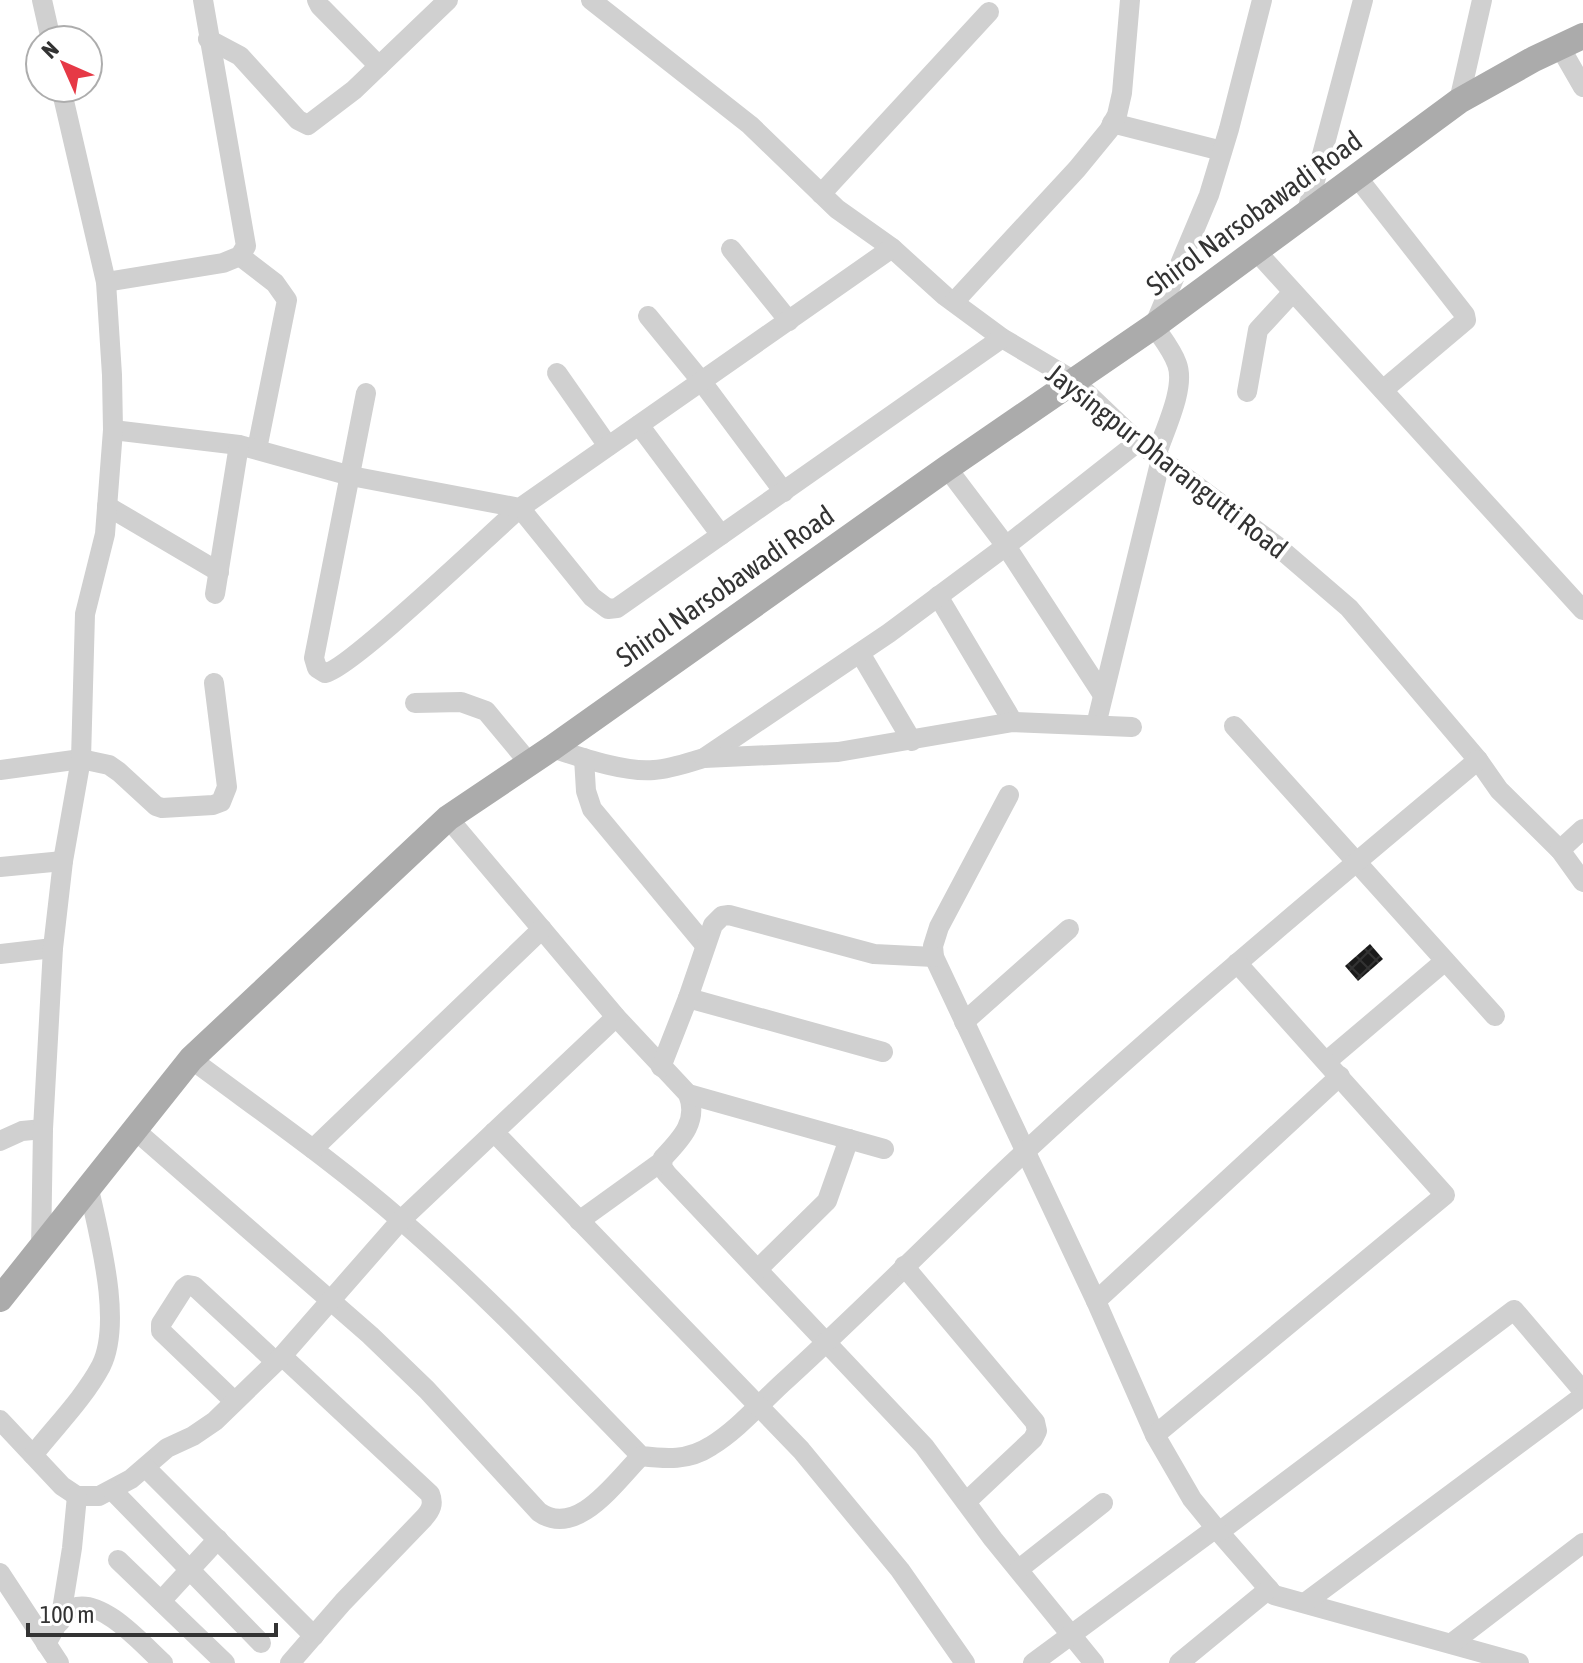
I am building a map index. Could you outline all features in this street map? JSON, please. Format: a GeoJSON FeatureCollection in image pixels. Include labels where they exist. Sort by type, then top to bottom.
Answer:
{"type":"FeatureCollection","features":[{"type":"Feature","properties":{"kind":"main road","name":"Shirol Narsobawadi Road"},"geometry":{"type":"LineString","coordinates":[[4,1285],[41,1250],[191,1059],[448,818],[530,764],[947,468],[1154,326],[1459,101],[1571,41]]}},
{"type":"Feature","properties":{"kind":"street"},"geometry":{"type":"LineString","coordinates":[[42,0],[47,24]]}},
{"type":"Feature","properties":{"kind":"street"},"geometry":{"type":"LineString","coordinates":[[106,282],[223,263],[240,256],[246,246],[203,0]]}},
{"type":"Feature","properties":{"kind":"street"},"geometry":{"type":"LineString","coordinates":[[317,0],[379,66]]}},
{"type":"Feature","properties":{"kind":"street"},"geometry":{"type":"LineString","coordinates":[[208,39],[240,56],[303,124],[314,122],[448,0]]}},
{"type":"Feature","properties":{"kind":"street","name":"Jaysingpur Dharangutti Road"},"geometry":{"type":"LineString","coordinates":[[591,0],[750,125],[837,209],[892,248],[954,302],[1002,338],[1073,380],[1138,442],[1277,546],[1349,608],[1478,760],[1499,790],[1560,850],[1583,882]]}},
{"type":"Feature","properties":{"kind":"street"},"geometry":{"type":"LineString","coordinates":[[954,302],[1077,169],[1112,123],[1122,93],[1130,0]]}},
{"type":"Feature","properties":{"kind":"street"},"geometry":{"type":"LineString","coordinates":[[1096,725],[1159,457],[1179,388],[1180,375],[1174,358],[1154,326],[1195,233],[1222,151],[1262,0]]}},
{"type":"Feature","properties":{"kind":"street"},"geometry":{"type":"LineString","coordinates":[[1306,215],[1363,0]]}},
{"type":"Feature","properties":{"kind":"street"},"geometry":{"type":"LineString","coordinates":[[1459,101],[1482,0]]}},
{"type":"Feature","properties":{"kind":"street"},"geometry":{"type":"LineString","coordinates":[[821,194],[989,12]]}},
{"type":"Feature","properties":{"kind":"street"},"geometry":{"type":"LineString","coordinates":[[1571,41],[1583,87]]}},
{"type":"Feature","properties":{"kind":"street"},"geometry":{"type":"LineString","coordinates":[[41,1250],[43,1129],[53,948],[63,861],[81,759],[85,614],[92,576],[105,534],[113,430],[106,282],[65,104]]}},
{"type":"Feature","properties":{"kind":"street"},"geometry":{"type":"LineString","coordinates":[[1112,123],[1222,151]]}},
{"type":"Feature","properties":{"kind":"street"},"geometry":{"type":"LineString","coordinates":[[1357,177],[1466,320],[1383,390]]}},
{"type":"Feature","properties":{"kind":"street"},"geometry":{"type":"LineString","coordinates":[[366,393],[314,658],[317,668],[325,673],[337,670],[520,508],[892,248]]}},
{"type":"Feature","properties":{"kind":"street"},"geometry":{"type":"LineString","coordinates":[[731,249],[789,321]]}},
{"type":"Feature","properties":{"kind":"street"},"geometry":{"type":"LineString","coordinates":[[1256,251],[1583,610]]}},
{"type":"Feature","properties":{"kind":"street"},"geometry":{"type":"LineString","coordinates":[[215,594],[248,447],[287,300],[275,283],[240,256]]}},
{"type":"Feature","properties":{"kind":"street"},"geometry":{"type":"LineString","coordinates":[[1247,392],[1258,330],[1293,292]]}},
{"type":"Feature","properties":{"kind":"street"},"geometry":{"type":"LineString","coordinates":[[648,316],[784,492]]}},
{"type":"Feature","properties":{"kind":"street"},"geometry":{"type":"LineString","coordinates":[[113,430],[248,447],[351,476],[520,508],[592,597],[608,609],[617,608],[1002,338]]}},
{"type":"Feature","properties":{"kind":"street"},"geometry":{"type":"LineString","coordinates":[[557,373],[608,446]]}},
{"type":"Feature","properties":{"kind":"street"},"geometry":{"type":"LineString","coordinates":[[639,425],[721,535]]}},
{"type":"Feature","properties":{"kind":"street"},"geometry":{"type":"LineString","coordinates":[[704,758],[860,653],[1006,546],[1138,442]]}},
{"type":"Feature","properties":{"kind":"street"},"geometry":{"type":"LineString","coordinates":[[947,468],[1006,546],[1103,695]]}},
{"type":"Feature","properties":{"kind":"street"},"geometry":{"type":"LineString","coordinates":[[107,506],[219,572]]}},
{"type":"Feature","properties":{"kind":"street"},"geometry":{"type":"LineString","coordinates":[[938,596],[1013,722]]}},
{"type":"Feature","properties":{"kind":"street"},"geometry":{"type":"LineString","coordinates":[[860,653],[912,741]]}},
{"type":"Feature","properties":{"kind":"street"},"geometry":{"type":"LineString","coordinates":[[0,770],[81,759],[115,768],[148,801],[162,808],[221,802],[227,787],[214,683]]}},
{"type":"Feature","properties":{"kind":"street"},"geometry":{"type":"LineString","coordinates":[[415,703],[461,702],[486,711],[530,764]]}},
{"type":"Feature","properties":{"kind":"street"},"geometry":{"type":"LineString","coordinates":[[552,748],[584,758],[650,771],[704,758],[838,752],[1013,722],[1132,727]]}},
{"type":"Feature","properties":{"kind":"street"},"geometry":{"type":"LineString","coordinates":[[1234,726],[1495,1016]]}},
{"type":"Feature","properties":{"kind":"street"},"geometry":{"type":"LineString","coordinates":[[584,758],[586,791],[592,809],[705,945]]}},
{"type":"Feature","properties":{"kind":"street"},"geometry":{"type":"LineString","coordinates":[[191,1059],[313,1149],[401,1220],[481,1293],[641,1456],[668,1459],[691,1456],[711,1446],[827,1342],[1025,1152],[1237,963],[1478,760]]}},
{"type":"Feature","properties":{"kind":"street"},"geometry":{"type":"LineString","coordinates":[[1009,795],[939,927],[933,946],[934,957],[1096,1301],[1155,1435],[1192,1499],[1274,1595],[1519,1663]]}},
{"type":"Feature","properties":{"kind":"street"},"geometry":{"type":"LineString","coordinates":[[448,818],[616,1017],[688,1094],[692,1105],[688,1130],[661,1162],[579,1221]]}},
{"type":"Feature","properties":{"kind":"street"},"geometry":{"type":"LineString","coordinates":[[1560,850],[1583,829]]}},
{"type":"Feature","properties":{"kind":"street"},"geometry":{"type":"LineString","coordinates":[[0,867],[63,861]]}},
{"type":"Feature","properties":{"kind":"street"},"geometry":{"type":"LineString","coordinates":[[661,1067],[705,945],[717,920],[729,915],[874,954],[934,957]]}},
{"type":"Feature","properties":{"kind":"street"},"geometry":{"type":"LineString","coordinates":[[313,1149],[542,929]]}},
{"type":"Feature","properties":{"kind":"street"},"geometry":{"type":"LineString","coordinates":[[964,1022],[1069,929]]}},
{"type":"Feature","properties":{"kind":"street"},"geometry":{"type":"LineString","coordinates":[[0,954],[53,948]]}},
{"type":"Feature","properties":{"kind":"street"},"geometry":{"type":"LineString","coordinates":[[1096,1301],[1445,961]]}},
{"type":"Feature","properties":{"kind":"street"},"geometry":{"type":"LineString","coordinates":[[1155,1435],[1445,1195],[1237,963]]}},
{"type":"Feature","properties":{"kind":"street"},"geometry":{"type":"LineString","coordinates":[[688,998],[883,1052]]}},
{"type":"Feature","properties":{"kind":"street"},"geometry":{"type":"LineString","coordinates":[[0,1420],[62,1486],[77,1496],[99,1496],[146,1468],[167,1448],[205,1429],[279,1359],[401,1220],[616,1017]]}},
{"type":"Feature","properties":{"kind":"street"},"geometry":{"type":"LineString","coordinates":[[688,1094],[884,1149]]}},
{"type":"Feature","properties":{"kind":"street"},"geometry":{"type":"LineString","coordinates":[[0,1141],[22,1131],[43,1129]]}},
{"type":"Feature","properties":{"kind":"street"},"geometry":{"type":"LineString","coordinates":[[136,1131],[370,1335],[427,1390],[539,1512],[549,1519],[565,1521],[575,1517],[594,1503],[641,1456]]}},
{"type":"Feature","properties":{"kind":"street"},"geometry":{"type":"LineString","coordinates":[[494,1132],[801,1450],[900,1570],[965,1663]]}},
{"type":"Feature","properties":{"kind":"street"},"geometry":{"type":"LineString","coordinates":[[758,1269],[827,1201],[849,1139]]}},
{"type":"Feature","properties":{"kind":"street"},"geometry":{"type":"LineString","coordinates":[[661,1162],[667,1174],[924,1446],[1094,1663]]}},
{"type":"Feature","properties":{"kind":"street"},"geometry":{"type":"LineString","coordinates":[[33,1455],[89,1384],[107,1349],[109,1329],[105,1262],[89,1189]]}},
{"type":"Feature","properties":{"kind":"street"},"geometry":{"type":"LineString","coordinates":[[904,1266],[1035,1422],[1037,1431],[1033,1439],[966,1502]]}},
{"type":"Feature","properties":{"kind":"street"},"geometry":{"type":"LineString","coordinates":[[234,1401],[161,1331],[161,1324],[188,1285],[194,1286],[279,1359],[430,1494],[433,1501],[431,1510],[424,1518],[290,1663]]}},
{"type":"Feature","properties":{"kind":"street"},"geometry":{"type":"LineString","coordinates":[[1033,1663],[1514,1310],[1583,1394],[1306,1602]]}},
{"type":"Feature","properties":{"kind":"street"},"geometry":{"type":"LineString","coordinates":[[146,1468],[314,1636]]}},
{"type":"Feature","properties":{"kind":"street"},"geometry":{"type":"LineString","coordinates":[[112,1490],[261,1643]]}},
{"type":"Feature","properties":{"kind":"street"},"geometry":{"type":"LineString","coordinates":[[60,1622],[77,1496]]}},
{"type":"Feature","properties":{"kind":"street"},"geometry":{"type":"LineString","coordinates":[[1019,1569],[1103,1503]]}},
{"type":"Feature","properties":{"kind":"street"},"geometry":{"type":"LineString","coordinates":[[161,1601],[218,1539]]}},
{"type":"Feature","properties":{"kind":"street"},"geometry":{"type":"LineString","coordinates":[[1452,1643],[1583,1543]]}},
{"type":"Feature","properties":{"kind":"street"},"geometry":{"type":"LineString","coordinates":[[118,1560],[225,1663]]}},
{"type":"Feature","properties":{"kind":"street"},"geometry":{"type":"LineString","coordinates":[[0,1573],[59,1663]]}},
{"type":"Feature","properties":{"kind":"street"},"geometry":{"type":"LineString","coordinates":[[1179,1663],[1269,1589]]}},
{"type":"Feature","properties":{"kind":"street"},"geometry":{"type":"LineString","coordinates":[[46,1644],[73,1608],[86,1607],[101,1611],[115,1620],[163,1663]]}},
{"type":"Feature","properties":{"kind":"building"},"geometry":{"type":"Polygon","coordinates":[[[1370,944],[1383,959],[1358,981],[1345,966],[1370,944]]]}}]}
